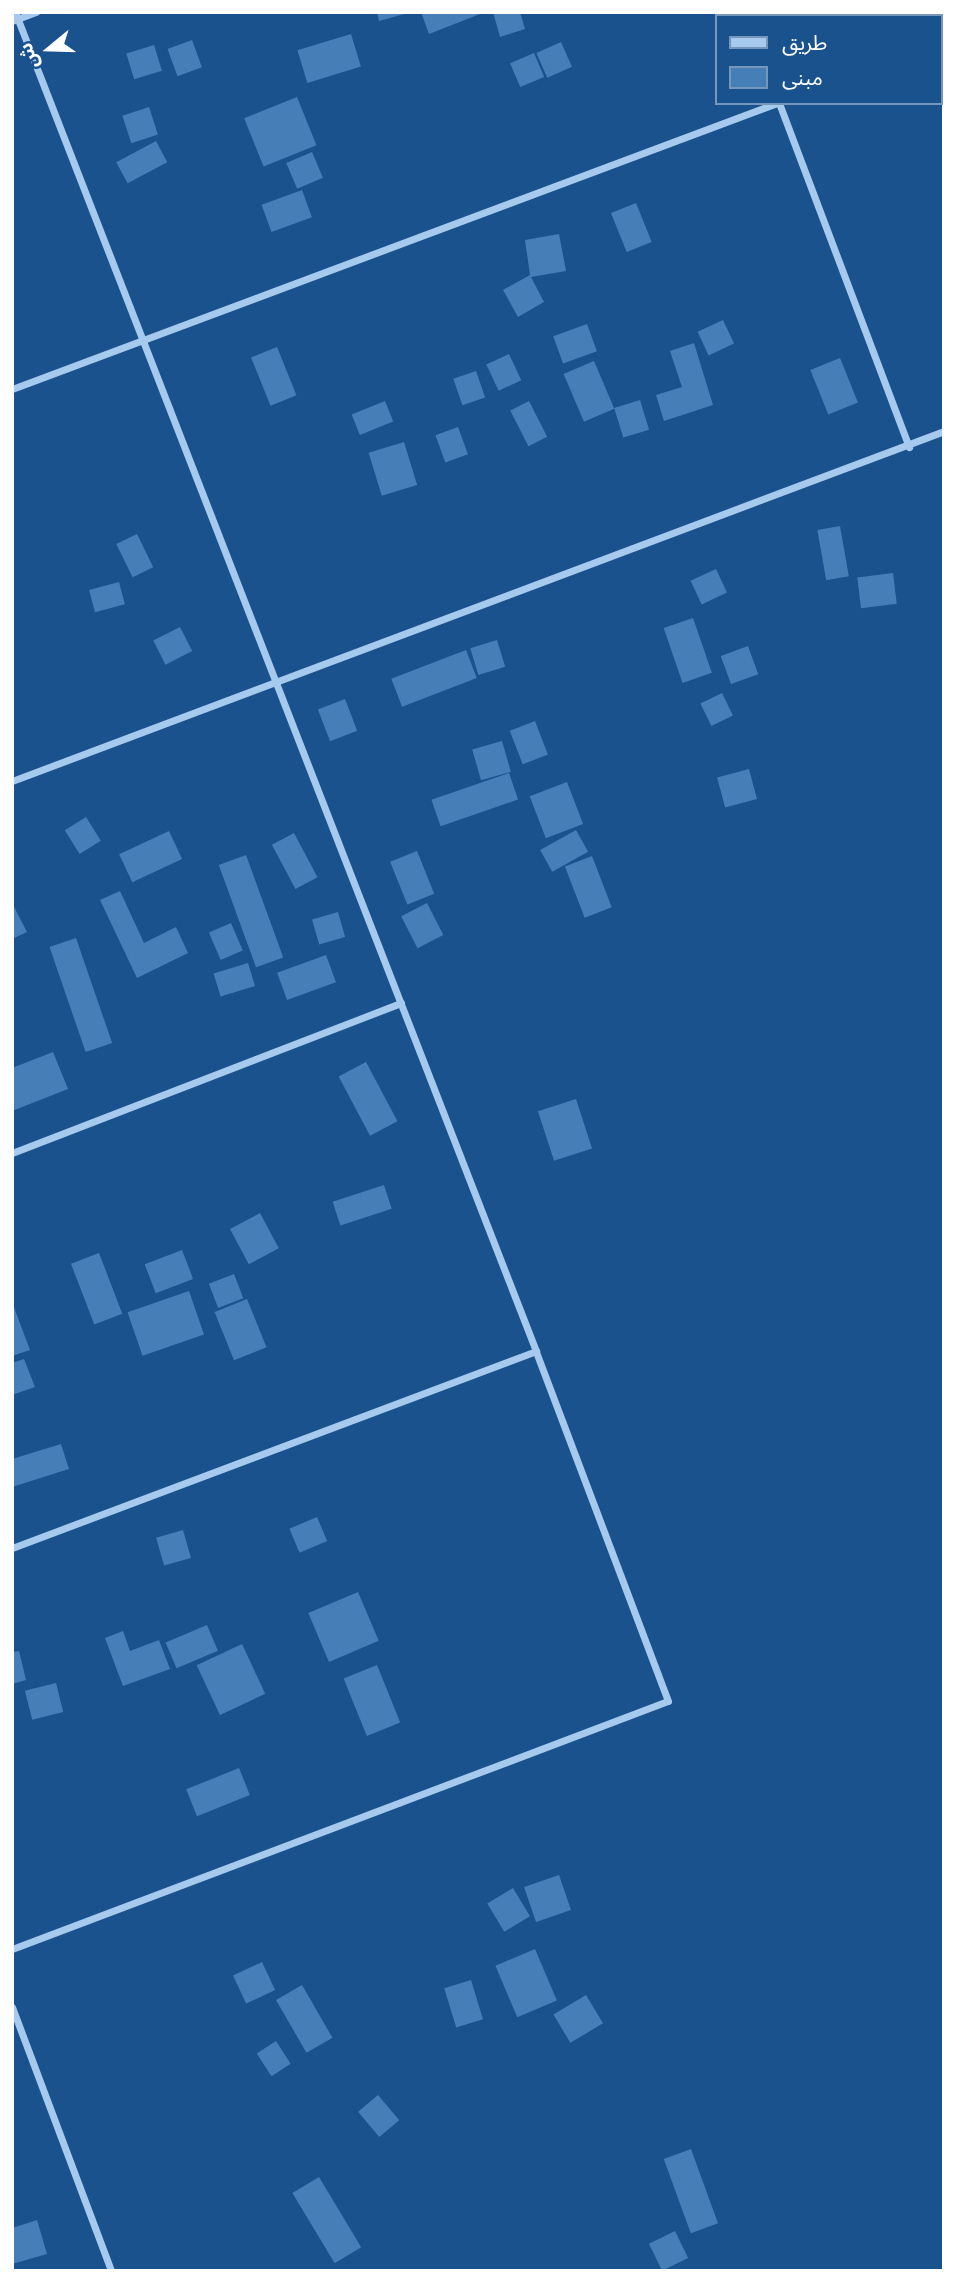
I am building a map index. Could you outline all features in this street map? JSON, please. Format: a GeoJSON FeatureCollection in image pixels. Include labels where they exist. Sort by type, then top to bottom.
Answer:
{"type":"FeatureCollection","features":[{"type":"Feature","properties":{"kind":"street"},"geometry":{"type":"LineString","coordinates":[[12,1949],[668,1701],[536,1351],[15,17],[36,12]]}},
{"type":"Feature","properties":{"kind":"street"},"geometry":{"type":"LineString","coordinates":[[12,389],[773,105]]}},
{"type":"Feature","properties":{"kind":"street"},"geometry":{"type":"LineString","coordinates":[[779,105],[909,447]]}},
{"type":"Feature","properties":{"kind":"street"},"geometry":{"type":"LineString","coordinates":[[12,781],[909,447],[944,431]]}},
{"type":"Feature","properties":{"kind":"street"},"geometry":{"type":"LineString","coordinates":[[12,1153],[401,1003]]}},
{"type":"Feature","properties":{"kind":"street"},"geometry":{"type":"LineString","coordinates":[[12,1548],[536,1351]]}},
{"type":"Feature","properties":{"kind":"street"},"geometry":{"type":"LineString","coordinates":[[12,2007],[111,2271]]}},
{"type":"Feature","properties":{"kind":"building"},"geometry":{"type":"Polygon","coordinates":[[[377,12],[408,12],[408,13],[379,21],[377,12]]]}},
{"type":"Feature","properties":{"kind":"building"},"geometry":{"type":"Polygon","coordinates":[[[421,12],[485,12],[429,34],[421,12]]]}},
{"type":"Feature","properties":{"kind":"building"},"geometry":{"type":"Polygon","coordinates":[[[493,12],[520,12],[525,29],[500,37],[493,12]]]}},
{"type":"Feature","properties":{"kind":"building"},"geometry":{"type":"Polygon","coordinates":[[[351,34],[361,67],[307,83],[297,50],[351,34]]]}},
{"type":"Feature","properties":{"kind":"building"},"geometry":{"type":"Polygon","coordinates":[[[192,40],[202,67],[177,76],[168,49],[192,40]]]}},
{"type":"Feature","properties":{"kind":"building"},"geometry":{"type":"Polygon","coordinates":[[[561,42],[572,67],[547,78],[536,53],[561,42]]]}},
{"type":"Feature","properties":{"kind":"building"},"geometry":{"type":"Polygon","coordinates":[[[154,45],[162,71],[134,79],[126,53],[154,45]]]}},
{"type":"Feature","properties":{"kind":"building"},"geometry":{"type":"Polygon","coordinates":[[[534,53],[544,77],[520,87],[510,63],[534,53]]]}},
{"type":"Feature","properties":{"kind":"building"},"geometry":{"type":"Polygon","coordinates":[[[297,97],[316,145],[264,167],[244,118],[297,97]]]}},
{"type":"Feature","properties":{"kind":"building"},"geometry":{"type":"Polygon","coordinates":[[[149,107],[158,135],[131,143],[122,116],[149,107]]]}},
{"type":"Feature","properties":{"kind":"building"},"geometry":{"type":"Polygon","coordinates":[[[156,141],[167,162],[128,183],[116,162],[156,141]]]}},
{"type":"Feature","properties":{"kind":"building"},"geometry":{"type":"Polygon","coordinates":[[[312,152],[323,178],[297,189],[286,163],[312,152]]]}},
{"type":"Feature","properties":{"kind":"building"},"geometry":{"type":"Polygon","coordinates":[[[302,190],[312,217],[272,232],[262,205],[302,190]]]}},
{"type":"Feature","properties":{"kind":"building"},"geometry":{"type":"Polygon","coordinates":[[[636,203],[652,242],[627,252],[611,213],[636,203]]]}},
{"type":"Feature","properties":{"kind":"building"},"geometry":{"type":"Polygon","coordinates":[[[559,234],[566,271],[531,277],[544,302],[518,317],[503,290],[530,275],[525,240],[559,234]]]}},
{"type":"Feature","properties":{"kind":"building"},"geometry":{"type":"Polygon","coordinates":[[[723,320],[734,344],[709,355],[698,332],[723,320]]]}},
{"type":"Feature","properties":{"kind":"building"},"geometry":{"type":"Polygon","coordinates":[[[587,324],[597,351],[563,364],[553,336],[587,324]]]}},
{"type":"Feature","properties":{"kind":"building"},"geometry":{"type":"Polygon","coordinates":[[[694,343],[713,405],[664,421],[656,395],[682,387],[670,351],[694,343]]]}},
{"type":"Feature","properties":{"kind":"building"},"geometry":{"type":"Polygon","coordinates":[[[277,347],[296,395],[271,406],[251,357],[277,347]]]}},
{"type":"Feature","properties":{"kind":"building"},"geometry":{"type":"Polygon","coordinates":[[[509,354],[521,380],[499,391],[486,365],[509,354]]]}},
{"type":"Feature","properties":{"kind":"building"},"geometry":{"type":"Polygon","coordinates":[[[840,358],[858,403],[828,414],[810,370],[840,358]]]}},
{"type":"Feature","properties":{"kind":"building"},"geometry":{"type":"Polygon","coordinates":[[[594,361],[614,409],[584,422],[564,374],[594,361]]]}},
{"type":"Feature","properties":{"kind":"building"},"geometry":{"type":"Polygon","coordinates":[[[476,371],[485,397],[462,405],[453,379],[476,371]]]}},
{"type":"Feature","properties":{"kind":"building"},"geometry":{"type":"Polygon","coordinates":[[[640,400],[649,430],[623,438],[614,408],[640,400]]]}},
{"type":"Feature","properties":{"kind":"building"},"geometry":{"type":"Polygon","coordinates":[[[385,401],[393,421],[360,435],[352,414],[385,401]]]}},
{"type":"Feature","properties":{"kind":"building"},"geometry":{"type":"Polygon","coordinates":[[[529,401],[547,437],[528,446],[510,411],[529,401]]]}},
{"type":"Feature","properties":{"kind":"building"},"geometry":{"type":"Polygon","coordinates":[[[458,427],[468,454],[445,462],[435,435],[458,427]]]}},
{"type":"Feature","properties":{"kind":"building"},"geometry":{"type":"Polygon","coordinates":[[[404,442],[417,485],[382,496],[369,453],[404,442]]]}},
{"type":"Feature","properties":{"kind":"building"},"geometry":{"type":"Polygon","coordinates":[[[840,526],[849,576],[826,580],[817,530],[840,526]]]}},
{"type":"Feature","properties":{"kind":"building"},"geometry":{"type":"Polygon","coordinates":[[[137,534],[153,567],[133,577],[116,544],[137,534]]]}},
{"type":"Feature","properties":{"kind":"building"},"geometry":{"type":"Polygon","coordinates":[[[716,569],[727,593],[702,604],[691,581],[716,569]]]}},
{"type":"Feature","properties":{"kind":"building"},"geometry":{"type":"Polygon","coordinates":[[[893,573],[897,604],[861,608],[857,577],[893,573]]]}},
{"type":"Feature","properties":{"kind":"building"},"geometry":{"type":"Polygon","coordinates":[[[119,582],[125,604],[95,612],[89,590],[119,582]]]}},
{"type":"Feature","properties":{"kind":"building"},"geometry":{"type":"Polygon","coordinates":[[[693,618],[712,673],[683,683],[664,628],[693,618]]]}},
{"type":"Feature","properties":{"kind":"building"},"geometry":{"type":"Polygon","coordinates":[[[180,627],[192,651],[166,665],[153,641],[180,627]]]}},
{"type":"Feature","properties":{"kind":"building"},"geometry":{"type":"Polygon","coordinates":[[[497,640],[505,667],[478,675],[470,648],[497,640]]]}},
{"type":"Feature","properties":{"kind":"building"},"geometry":{"type":"Polygon","coordinates":[[[748,646],[758,674],[731,684],[721,656],[748,646]]]}},
{"type":"Feature","properties":{"kind":"building"},"geometry":{"type":"Polygon","coordinates":[[[466,650],[477,678],[402,707],[391,679],[466,650]]]}},
{"type":"Feature","properties":{"kind":"building"},"geometry":{"type":"Polygon","coordinates":[[[722,693],[733,715],[711,726],[700,704],[722,693]]]}},
{"type":"Feature","properties":{"kind":"building"},"geometry":{"type":"Polygon","coordinates":[[[345,699],[357,731],[330,741],[318,709],[345,699]]]}},
{"type":"Feature","properties":{"kind":"building"},"geometry":{"type":"Polygon","coordinates":[[[535,721],[548,755],[523,764],[510,731],[535,721]]]}},
{"type":"Feature","properties":{"kind":"building"},"geometry":{"type":"Polygon","coordinates":[[[502,741],[511,772],[481,780],[472,750],[502,741]]]}},
{"type":"Feature","properties":{"kind":"building"},"geometry":{"type":"Polygon","coordinates":[[[749,769],[757,799],[725,807],[717,778],[749,769]]]}},
{"type":"Feature","properties":{"kind":"building"},"geometry":{"type":"Polygon","coordinates":[[[509,773],[518,799],[441,826],[431,800],[509,773]]]}},
{"type":"Feature","properties":{"kind":"building"},"geometry":{"type":"Polygon","coordinates":[[[567,782],[583,824],[546,838],[530,796],[567,782]]]}},
{"type":"Feature","properties":{"kind":"building"},"geometry":{"type":"Polygon","coordinates":[[[86,817],[101,841],[80,854],[65,830],[86,817]]]}},
{"type":"Feature","properties":{"kind":"building"},"geometry":{"type":"Polygon","coordinates":[[[576,830],[588,852],[552,872],[540,850],[576,830]]]}},
{"type":"Feature","properties":{"kind":"building"},"geometry":{"type":"Polygon","coordinates":[[[169,831],[182,859],[132,882],[119,854],[169,831]]]}},
{"type":"Feature","properties":{"kind":"building"},"geometry":{"type":"Polygon","coordinates":[[[294,833],[317,877],[295,889],[272,845],[294,833]]]}},
{"type":"Feature","properties":{"kind":"building"},"geometry":{"type":"Polygon","coordinates":[[[417,851],[434,894],[407,905],[390,862],[417,851]]]}},
{"type":"Feature","properties":{"kind":"building"},"geometry":{"type":"Polygon","coordinates":[[[246,855],[283,957],[256,967],[219,865],[246,855]]]}},
{"type":"Feature","properties":{"kind":"building"},"geometry":{"type":"Polygon","coordinates":[[[592,856],[612,907],[585,918],[565,866],[592,856]]]}},
{"type":"Feature","properties":{"kind":"building"},"geometry":{"type":"Polygon","coordinates":[[[120,891],[144,943],[176,927],[188,953],[137,978],[100,900],[120,891]]]}},
{"type":"Feature","properties":{"kind":"building"},"geometry":{"type":"Polygon","coordinates":[[[12,903],[27,932],[12,939],[12,903]]]}},
{"type":"Feature","properties":{"kind":"building"},"geometry":{"type":"Polygon","coordinates":[[[427,903],[443,935],[418,948],[401,916],[427,903]]]}},
{"type":"Feature","properties":{"kind":"building"},"geometry":{"type":"Polygon","coordinates":[[[338,912],[345,937],[319,944],[312,919],[338,912]]]}},
{"type":"Feature","properties":{"kind":"building"},"geometry":{"type":"Polygon","coordinates":[[[231,923],[243,951],[221,960],[209,932],[231,923]]]}},
{"type":"Feature","properties":{"kind":"building"},"geometry":{"type":"Polygon","coordinates":[[[76,938],[112,1043],[86,1052],[50,947],[76,938]]]}},
{"type":"Feature","properties":{"kind":"building"},"geometry":{"type":"Polygon","coordinates":[[[326,955],[336,982],[287,1000],[277,973],[326,955]]]}},
{"type":"Feature","properties":{"kind":"building"},"geometry":{"type":"Polygon","coordinates":[[[248,963],[255,986],[221,996],[214,974],[248,963]]]}},
{"type":"Feature","properties":{"kind":"building"},"geometry":{"type":"Polygon","coordinates":[[[53,1052],[68,1089],[12,1111],[12,1068],[53,1052]]]}},
{"type":"Feature","properties":{"kind":"building"},"geometry":{"type":"Polygon","coordinates":[[[366,1062],[397,1121],[370,1136],[339,1077],[366,1062]]]}},
{"type":"Feature","properties":{"kind":"building"},"geometry":{"type":"Polygon","coordinates":[[[576,1099],[592,1148],[554,1161],[538,1111],[576,1099]]]}},
{"type":"Feature","properties":{"kind":"building"},"geometry":{"type":"Polygon","coordinates":[[[384,1185],[392,1209],[340,1225],[333,1202],[384,1185]]]}},
{"type":"Feature","properties":{"kind":"building"},"geometry":{"type":"Polygon","coordinates":[[[260,1213],[279,1248],[249,1264],[230,1229],[260,1213]]]}},
{"type":"Feature","properties":{"kind":"building"},"geometry":{"type":"Polygon","coordinates":[[[182,1250],[193,1279],[156,1293],[145,1264],[182,1250]]]}},
{"type":"Feature","properties":{"kind":"building"},"geometry":{"type":"Polygon","coordinates":[[[99,1253],[122,1314],[94,1324],[71,1264],[99,1253]]]}},
{"type":"Feature","properties":{"kind":"building"},"geometry":{"type":"Polygon","coordinates":[[[234,1274],[243,1298],[218,1308],[209,1284],[234,1274]]]}},
{"type":"Feature","properties":{"kind":"building"},"geometry":{"type":"Polygon","coordinates":[[[189,1291],[204,1334],[143,1356],[128,1312],[189,1291]]]}},
{"type":"Feature","properties":{"kind":"building"},"geometry":{"type":"Polygon","coordinates":[[[247,1299],[266,1347],[234,1360],[215,1312],[247,1299]]]}},
{"type":"Feature","properties":{"kind":"building"},"geometry":{"type":"Polygon","coordinates":[[[12,1302],[30,1350],[12,1356],[12,1302]]]}},
{"type":"Feature","properties":{"kind":"building"},"geometry":{"type":"Polygon","coordinates":[[[24,1359],[35,1387],[12,1395],[12,1363],[24,1359]]]}},
{"type":"Feature","properties":{"kind":"building"},"geometry":{"type":"Polygon","coordinates":[[[61,1444],[69,1469],[12,1487],[12,1459],[61,1444]]]}},
{"type":"Feature","properties":{"kind":"building"},"geometry":{"type":"Polygon","coordinates":[[[317,1517],[327,1541],[300,1553],[289,1529],[317,1517]]]}},
{"type":"Feature","properties":{"kind":"building"},"geometry":{"type":"Polygon","coordinates":[[[183,1530],[191,1558],[164,1566],[156,1538],[183,1530]]]}},
{"type":"Feature","properties":{"kind":"building"},"geometry":{"type":"Polygon","coordinates":[[[358,1592],[379,1641],[329,1662],[308,1613],[358,1592]]]}},
{"type":"Feature","properties":{"kind":"building"},"geometry":{"type":"Polygon","coordinates":[[[207,1625],[218,1651],[177,1668],[166,1643],[207,1625]]]}},
{"type":"Feature","properties":{"kind":"building"},"geometry":{"type":"Polygon","coordinates":[[[123,1631],[130,1651],[159,1640],[170,1669],[123,1686],[105,1638],[123,1631]]]}},
{"type":"Feature","properties":{"kind":"building"},"geometry":{"type":"Polygon","coordinates":[[[242,1644],[265,1694],[220,1715],[197,1665],[242,1644]]]}},
{"type":"Feature","properties":{"kind":"building"},"geometry":{"type":"Polygon","coordinates":[[[19,1651],[26,1680],[12,1684],[12,1652],[19,1651]]]}},
{"type":"Feature","properties":{"kind":"building"},"geometry":{"type":"Polygon","coordinates":[[[377,1665],[400,1722],[367,1736],[344,1678],[377,1665]]]}},
{"type":"Feature","properties":{"kind":"building"},"geometry":{"type":"Polygon","coordinates":[[[56,1683],[63,1712],[32,1720],[25,1691],[56,1683]]]}},
{"type":"Feature","properties":{"kind":"building"},"geometry":{"type":"Polygon","coordinates":[[[239,1768],[250,1795],[197,1816],[186,1789],[239,1768]]]}},
{"type":"Feature","properties":{"kind":"building"},"geometry":{"type":"Polygon","coordinates":[[[559,1875],[571,1910],[536,1922],[524,1887],[559,1875]]]}},
{"type":"Feature","properties":{"kind":"building"},"geometry":{"type":"Polygon","coordinates":[[[513,1888],[530,1916],[504,1932],[487,1903],[513,1888]]]}},
{"type":"Feature","properties":{"kind":"building"},"geometry":{"type":"Polygon","coordinates":[[[535,1949],[557,2001],[517,2017],[495,1966],[535,1949]]]}},
{"type":"Feature","properties":{"kind":"building"},"geometry":{"type":"Polygon","coordinates":[[[262,1962],[275,1990],[246,2004],[233,1976],[262,1962]]]}},
{"type":"Feature","properties":{"kind":"building"},"geometry":{"type":"Polygon","coordinates":[[[471,1980],[483,2019],[456,2027],[444,1988],[471,1980]]]}},
{"type":"Feature","properties":{"kind":"building"},"geometry":{"type":"Polygon","coordinates":[[[302,1985],[332,2038],[307,2053],[276,2000],[302,1985]]]}},
{"type":"Feature","properties":{"kind":"building"},"geometry":{"type":"Polygon","coordinates":[[[586,1995],[603,2023],[570,2043],[553,2015],[586,1995]]]}},
{"type":"Feature","properties":{"kind":"building"},"geometry":{"type":"Polygon","coordinates":[[[276,2041],[291,2064],[271,2076],[257,2054],[276,2041]]]}},
{"type":"Feature","properties":{"kind":"building"},"geometry":{"type":"Polygon","coordinates":[[[378,2095],[399,2120],[379,2137],[358,2112],[378,2095]]]}},
{"type":"Feature","properties":{"kind":"building"},"geometry":{"type":"Polygon","coordinates":[[[691,2149],[718,2223],[691,2233],[664,2159],[691,2149]]]}},
{"type":"Feature","properties":{"kind":"building"},"geometry":{"type":"Polygon","coordinates":[[[319,2177],[361,2247],[335,2263],[292,2193],[319,2177]]]}},
{"type":"Feature","properties":{"kind":"building"},"geometry":{"type":"Polygon","coordinates":[[[37,2220],[47,2254],[12,2264],[12,2228],[37,2220]]]}},
{"type":"Feature","properties":{"kind":"building"},"geometry":{"type":"Polygon","coordinates":[[[675,2231],[688,2258],[662,2271],[649,2244],[675,2231]]]}}]}
